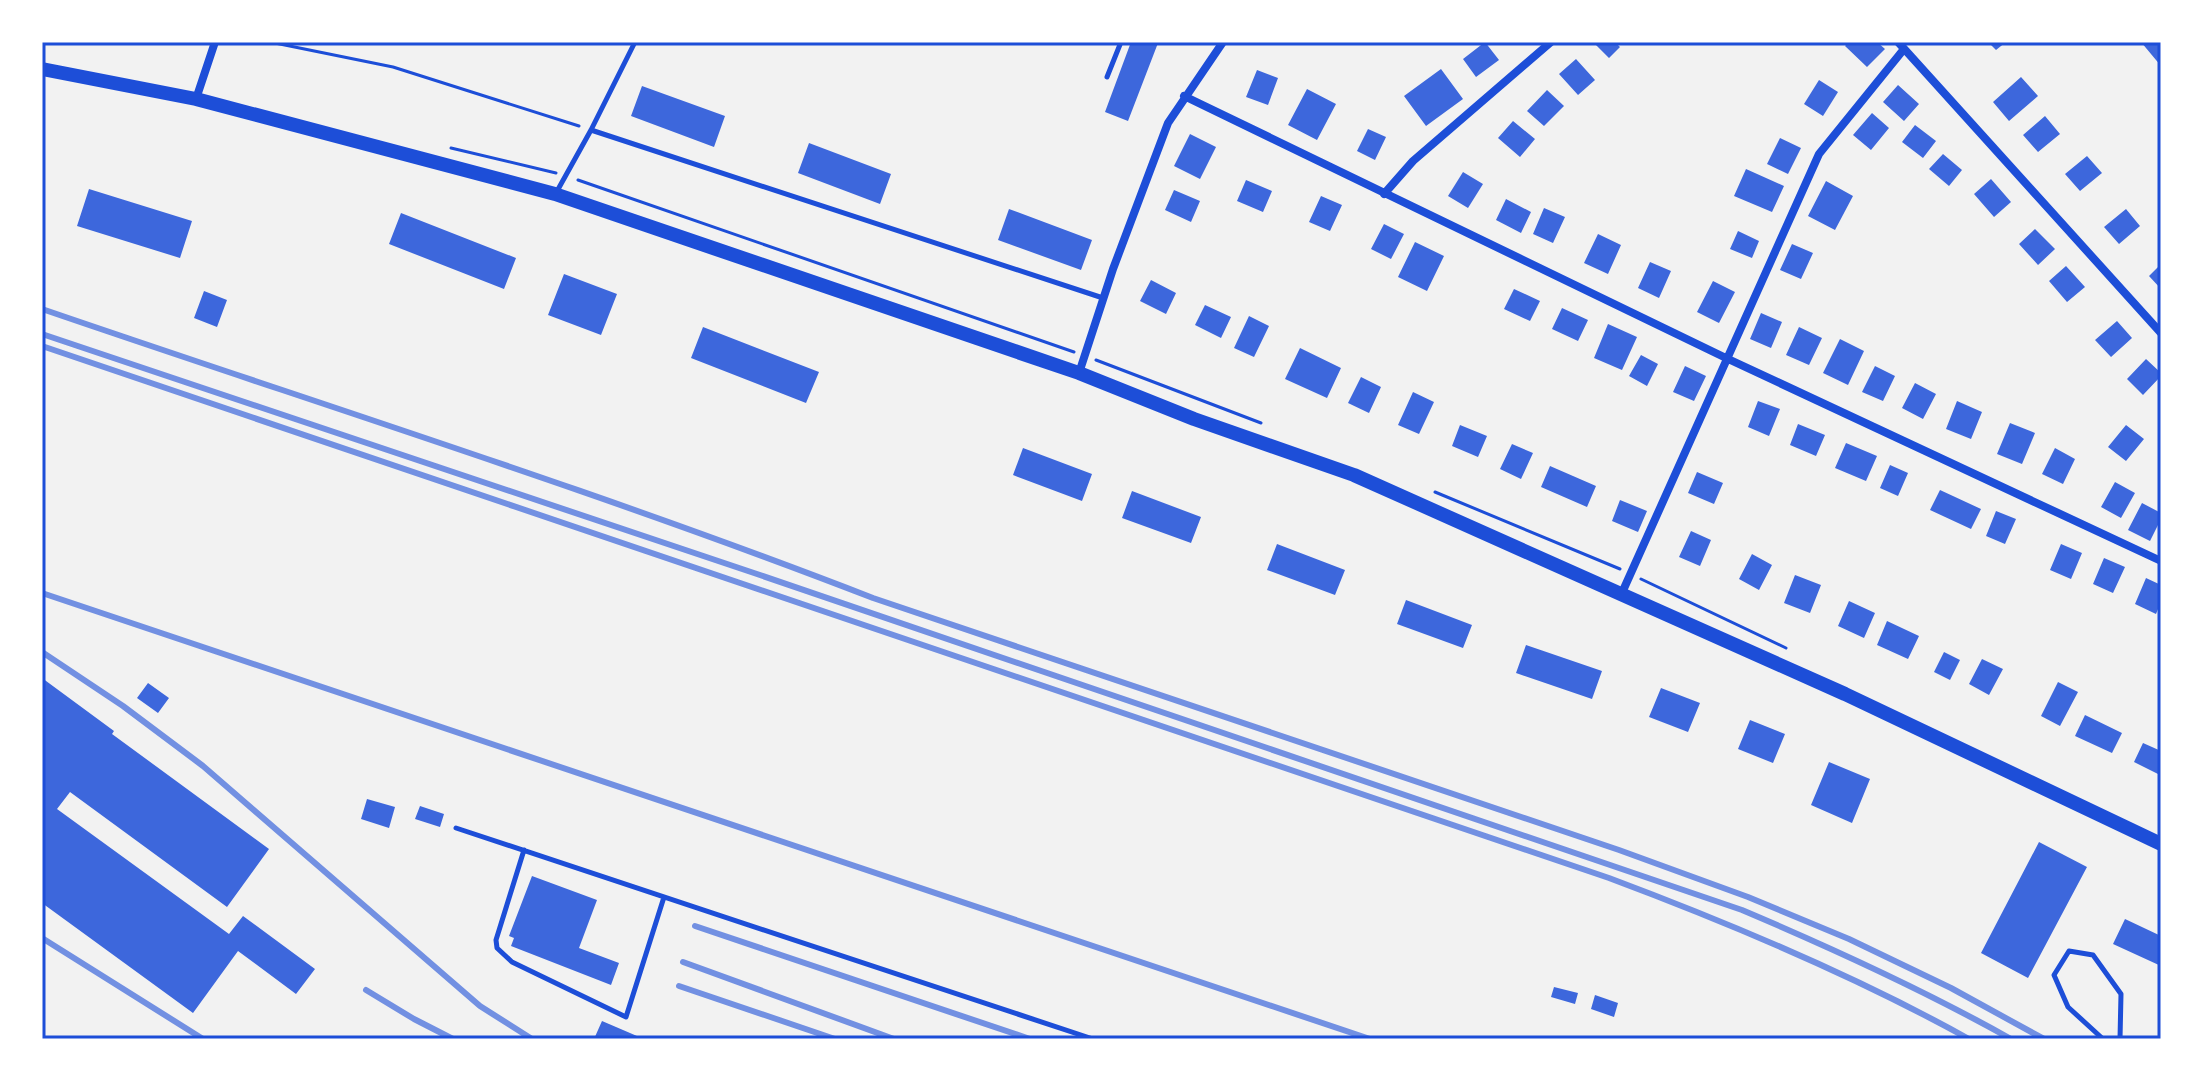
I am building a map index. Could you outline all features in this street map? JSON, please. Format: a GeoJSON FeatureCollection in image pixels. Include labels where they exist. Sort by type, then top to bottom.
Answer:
{"type":"FeatureCollection","features":[{"type":"Feature","properties":{"kind":"main road"},"geometry":{"type":"LineString","coordinates":[[42,69],[196,99],[555,194],[1079,373],[1194,419],[1354,475],[1845,694],[2161,844]]}},
{"type":"Feature","properties":{"kind":"street"},"geometry":{"type":"LineString","coordinates":[[196,99],[215,42]]}},
{"type":"Feature","properties":{"kind":"street"},"geometry":{"type":"LineString","coordinates":[[1079,373],[1103,298],[1168,123],[1223,42]]}},
{"type":"Feature","properties":{"kind":"street"},"geometry":{"type":"LineString","coordinates":[[1384,194],[1413,161],[1551,42]]}},
{"type":"Feature","properties":{"kind":"street"},"geometry":{"type":"LineString","coordinates":[[1621,595],[1819,154],[1901,46],[2160,329]]}},
{"type":"Feature","properties":{"kind":"street"},"geometry":{"type":"LineString","coordinates":[[1184,96],[1726,358],[2161,561]]}},
{"type":"Feature","properties":{"kind":"lane"},"geometry":{"type":"LineString","coordinates":[[555,194],[635,42]]}},
{"type":"Feature","properties":{"kind":"lane"},"geometry":{"type":"LineString","coordinates":[[1107,77],[1121,42]]}},
{"type":"Feature","properties":{"kind":"lane"},"geometry":{"type":"LineString","coordinates":[[591,130],[1103,298]]}},
{"type":"Feature","properties":{"kind":"lane"},"geometry":{"type":"LineString","coordinates":[[456,828],[1093,1039]]}},
{"type":"Feature","properties":{"kind":"lane"},"geometry":{"type":"LineString","coordinates":[[524,850],[496,940],[497,948],[512,962],[626,1017],[664,897]]}},
{"type":"Feature","properties":{"kind":"lane"},"geometry":{"type":"LineString","coordinates":[[2103,1039],[2068,1007],[2054,975],[2069,951],[2093,955],[2121,994],[2120,1039]]}},
{"type":"Feature","properties":{"kind":"path"},"geometry":{"type":"LineString","coordinates":[[270,42],[393,67],[591,130]]}},
{"type":"Feature","properties":{"kind":"building"},"geometry":{"type":"Polygon","coordinates":[[[1131,42],[1158,43],[1128,121],[1105,112],[1131,42]]]}},
{"type":"Feature","properties":{"kind":"building"},"geometry":{"type":"Polygon","coordinates":[[[1485,42],[1499,60],[1476,77],[1463,59],[1485,42]]]}},
{"type":"Feature","properties":{"kind":"building"},"geometry":{"type":"Polygon","coordinates":[[[1615,42],[1620,47],[1609,58],[1595,44],[1615,42]]]}},
{"type":"Feature","properties":{"kind":"building"},"geometry":{"type":"Polygon","coordinates":[[[1849,42],[1877,42],[1885,49],[1867,67],[1845,46],[1849,42]]]}},
{"type":"Feature","properties":{"kind":"building"},"geometry":{"type":"Polygon","coordinates":[[[1988,42],[2006,42],[1996,50],[1988,42]]]}},
{"type":"Feature","properties":{"kind":"building"},"geometry":{"type":"Polygon","coordinates":[[[2141,42],[2161,42],[2161,66],[2141,42]]]}},
{"type":"Feature","properties":{"kind":"building"},"geometry":{"type":"Polygon","coordinates":[[[1576,59],[1595,80],[1578,95],[1559,74],[1576,59]]]}},
{"type":"Feature","properties":{"kind":"building"},"geometry":{"type":"Polygon","coordinates":[[[1441,69],[1463,99],[1426,126],[1404,96],[1441,69]]]}},
{"type":"Feature","properties":{"kind":"building"},"geometry":{"type":"Polygon","coordinates":[[[1257,70],[1278,78],[1268,105],[1246,97],[1257,70]]]}},
{"type":"Feature","properties":{"kind":"building"},"geometry":{"type":"Polygon","coordinates":[[[2021,77],[2038,96],[2009,121],[1993,102],[2021,77]]]}},
{"type":"Feature","properties":{"kind":"building"},"geometry":{"type":"Polygon","coordinates":[[[1819,80],[1838,92],[1823,116],[1804,104],[1819,80]]]}},
{"type":"Feature","properties":{"kind":"building"},"geometry":{"type":"Polygon","coordinates":[[[1898,85],[1919,104],[1904,121],[1883,102],[1898,85]]]}},
{"type":"Feature","properties":{"kind":"building"},"geometry":{"type":"Polygon","coordinates":[[[642,86],[725,116],[714,147],[631,116],[642,86]]]}},
{"type":"Feature","properties":{"kind":"building"},"geometry":{"type":"Polygon","coordinates":[[[1307,89],[1336,104],[1317,140],[1288,125],[1307,89]]]}},
{"type":"Feature","properties":{"kind":"building"},"geometry":{"type":"Polygon","coordinates":[[[1547,90],[1564,106],[1544,126],[1527,111],[1547,90]]]}},
{"type":"Feature","properties":{"kind":"building"},"geometry":{"type":"Polygon","coordinates":[[[1872,113],[1889,128],[1871,150],[1853,135],[1872,113]]]}},
{"type":"Feature","properties":{"kind":"building"},"geometry":{"type":"Polygon","coordinates":[[[2045,116],[2060,134],[2038,152],[2023,135],[2045,116]]]}},
{"type":"Feature","properties":{"kind":"building"},"geometry":{"type":"Polygon","coordinates":[[[1513,121],[1535,139],[1520,157],[1498,138],[1513,121]]]}},
{"type":"Feature","properties":{"kind":"building"},"geometry":{"type":"Polygon","coordinates":[[[1915,125],[1936,141],[1923,158],[1902,142],[1915,125]]]}},
{"type":"Feature","properties":{"kind":"building"},"geometry":{"type":"Polygon","coordinates":[[[1368,129],[1386,137],[1375,160],[1357,151],[1368,129]]]}},
{"type":"Feature","properties":{"kind":"building"},"geometry":{"type":"Polygon","coordinates":[[[1190,134],[1216,147],[1200,179],[1174,166],[1190,134]]]}},
{"type":"Feature","properties":{"kind":"building"},"geometry":{"type":"Polygon","coordinates":[[[1780,138],[1801,148],[1788,174],[1767,164],[1780,138]]]}},
{"type":"Feature","properties":{"kind":"building"},"geometry":{"type":"Polygon","coordinates":[[[809,143],[891,174],[880,204],[798,173],[809,143]]]}},
{"type":"Feature","properties":{"kind":"building"},"geometry":{"type":"Polygon","coordinates":[[[1943,154],[1962,170],[1949,186],[1929,169],[1943,154]]]}},
{"type":"Feature","properties":{"kind":"building"},"geometry":{"type":"Polygon","coordinates":[[[2087,156],[2102,173],[2080,191],[2065,174],[2087,156]]]}},
{"type":"Feature","properties":{"kind":"building"},"geometry":{"type":"Polygon","coordinates":[[[1746,169],[1784,186],[1772,212],[1734,196],[1746,169]]]}},
{"type":"Feature","properties":{"kind":"building"},"geometry":{"type":"Polygon","coordinates":[[[1463,172],[1483,184],[1468,208],[1448,196],[1463,172]]]}},
{"type":"Feature","properties":{"kind":"building"},"geometry":{"type":"Polygon","coordinates":[[[1991,179],[2011,202],[1994,217],[1974,194],[1991,179]]]}},
{"type":"Feature","properties":{"kind":"building"},"geometry":{"type":"Polygon","coordinates":[[[1246,180],[1272,191],[1263,212],[1237,201],[1246,180]]]}},
{"type":"Feature","properties":{"kind":"building"},"geometry":{"type":"Polygon","coordinates":[[[1826,181],[1853,196],[1835,230],[1808,216],[1826,181]]]}},
{"type":"Feature","properties":{"kind":"building"},"geometry":{"type":"Polygon","coordinates":[[[89,189],[192,221],[180,258],[77,226],[89,189]]]}},
{"type":"Feature","properties":{"kind":"building"},"geometry":{"type":"Polygon","coordinates":[[[1174,190],[1200,201],[1191,222],[1165,210],[1174,190]]]}},
{"type":"Feature","properties":{"kind":"building"},"geometry":{"type":"Polygon","coordinates":[[[1321,196],[1342,205],[1330,231],[1309,222],[1321,196]]]}},
{"type":"Feature","properties":{"kind":"building"},"geometry":{"type":"Polygon","coordinates":[[[1506,199],[1531,212],[1521,233],[1496,220],[1506,199]]]}},
{"type":"Feature","properties":{"kind":"building"},"geometry":{"type":"Polygon","coordinates":[[[1544,208],[1565,217],[1553,243],[1533,234],[1544,208]]]}},
{"type":"Feature","properties":{"kind":"building"},"geometry":{"type":"Polygon","coordinates":[[[1009,209],[1092,240],[1081,270],[998,240],[1009,209]]]}},
{"type":"Feature","properties":{"kind":"building"},"geometry":{"type":"Polygon","coordinates":[[[2126,209],[2140,226],[2119,244],[2104,227],[2126,209]]]}},
{"type":"Feature","properties":{"kind":"building"},"geometry":{"type":"Polygon","coordinates":[[[401,213],[516,258],[504,289],[389,244],[401,213]]]}},
{"type":"Feature","properties":{"kind":"building"},"geometry":{"type":"Polygon","coordinates":[[[1384,224],[1404,234],[1391,259],[1371,249],[1384,224]]]}},
{"type":"Feature","properties":{"kind":"building"},"geometry":{"type":"Polygon","coordinates":[[[2035,229],[2055,249],[2038,265],[2019,244],[2035,229]]]}},
{"type":"Feature","properties":{"kind":"building"},"geometry":{"type":"Polygon","coordinates":[[[1738,231],[1759,241],[1752,258],[1730,249],[1738,231]]]}},
{"type":"Feature","properties":{"kind":"building"},"geometry":{"type":"Polygon","coordinates":[[[1598,234],[1621,245],[1608,274],[1584,263],[1598,234]]]}},
{"type":"Feature","properties":{"kind":"building"},"geometry":{"type":"Polygon","coordinates":[[[1415,242],[1444,256],[1427,291],[1398,277],[1415,242]]]}},
{"type":"Feature","properties":{"kind":"building"},"geometry":{"type":"Polygon","coordinates":[[[1792,244],[1813,253],[1801,279],[1780,270],[1792,244]]]}},
{"type":"Feature","properties":{"kind":"building"},"geometry":{"type":"Polygon","coordinates":[[[1650,262],[1671,271],[1659,298],[1638,288],[1650,262]]]}},
{"type":"Feature","properties":{"kind":"building"},"geometry":{"type":"Polygon","coordinates":[[[2161,264],[2161,289],[2149,276],[2161,264]]]}},
{"type":"Feature","properties":{"kind":"building"},"geometry":{"type":"Polygon","coordinates":[[[2066,266],[2085,287],[2067,302],[2049,281],[2066,266]]]}},
{"type":"Feature","properties":{"kind":"building"},"geometry":{"type":"Polygon","coordinates":[[[564,274],[617,294],[601,335],[548,315],[564,274]]]}},
{"type":"Feature","properties":{"kind":"building"},"geometry":{"type":"Polygon","coordinates":[[[1151,280],[1176,293],[1166,314],[1140,301],[1151,280]]]}},
{"type":"Feature","properties":{"kind":"building"},"geometry":{"type":"Polygon","coordinates":[[[1713,281],[1735,292],[1719,323],[1697,312],[1713,281]]]}},
{"type":"Feature","properties":{"kind":"building"},"geometry":{"type":"Polygon","coordinates":[[[1514,289],[1540,301],[1530,321],[1504,309],[1514,289]]]}},
{"type":"Feature","properties":{"kind":"building"},"geometry":{"type":"Polygon","coordinates":[[[204,291],[227,300],[217,327],[194,318],[204,291]]]}},
{"type":"Feature","properties":{"kind":"building"},"geometry":{"type":"Polygon","coordinates":[[[1205,305],[1231,317],[1221,338],[1195,325],[1205,305]]]}},
{"type":"Feature","properties":{"kind":"building"},"geometry":{"type":"Polygon","coordinates":[[[1562,308],[1588,320],[1578,341],[1552,329],[1562,308]]]}},
{"type":"Feature","properties":{"kind":"building"},"geometry":{"type":"Polygon","coordinates":[[[1761,313],[1782,322],[1771,348],[1750,339],[1761,313]]]}},
{"type":"Feature","properties":{"kind":"building"},"geometry":{"type":"Polygon","coordinates":[[[1249,316],[1269,326],[1254,357],[1234,348],[1249,316]]]}},
{"type":"Feature","properties":{"kind":"building"},"geometry":{"type":"Polygon","coordinates":[[[2117,321],[2132,338],[2111,357],[2095,340],[2117,321]]]}},
{"type":"Feature","properties":{"kind":"building"},"geometry":{"type":"Polygon","coordinates":[[[1608,324],[1637,337],[1622,370],[1594,358],[1608,324]]]}},
{"type":"Feature","properties":{"kind":"building"},"geometry":{"type":"Polygon","coordinates":[[[703,327],[819,372],[806,403],[691,358],[703,327]]]}},
{"type":"Feature","properties":{"kind":"building"},"geometry":{"type":"Polygon","coordinates":[[[1799,327],[1822,338],[1809,365],[1786,355],[1799,327]]]}},
{"type":"Feature","properties":{"kind":"building"},"geometry":{"type":"Polygon","coordinates":[[[1840,339],[1864,351],[1848,385],[1823,373],[1840,339]]]}},
{"type":"Feature","properties":{"kind":"building"},"geometry":{"type":"Polygon","coordinates":[[[1300,348],[1341,368],[1327,398],[1285,379],[1300,348]]]}},
{"type":"Feature","properties":{"kind":"building"},"geometry":{"type":"Polygon","coordinates":[[[1641,355],[1658,364],[1647,386],[1629,376],[1641,355]]]}},
{"type":"Feature","properties":{"kind":"building"},"geometry":{"type":"Polygon","coordinates":[[[2146,359],[2161,376],[2143,395],[2127,379],[2146,359]]]}},
{"type":"Feature","properties":{"kind":"building"},"geometry":{"type":"Polygon","coordinates":[[[1685,366],[1706,376],[1694,401],[1673,392],[1685,366]]]}},
{"type":"Feature","properties":{"kind":"building"},"geometry":{"type":"Polygon","coordinates":[[[1875,366],[1895,376],[1883,401],[1862,392],[1875,366]]]}},
{"type":"Feature","properties":{"kind":"building"},"geometry":{"type":"Polygon","coordinates":[[[1361,377],[1381,387],[1369,413],[1348,403],[1361,377]]]}},
{"type":"Feature","properties":{"kind":"building"},"geometry":{"type":"Polygon","coordinates":[[[1915,383],[1936,394],[1923,419],[1902,408],[1915,383]]]}},
{"type":"Feature","properties":{"kind":"building"},"geometry":{"type":"Polygon","coordinates":[[[1413,392],[1434,402],[1419,434],[1398,425],[1413,392]]]}},
{"type":"Feature","properties":{"kind":"building"},"geometry":{"type":"Polygon","coordinates":[[[1758,401],[1780,409],[1769,436],[1748,427],[1758,401]]]}},
{"type":"Feature","properties":{"kind":"building"},"geometry":{"type":"Polygon","coordinates":[[[1957,401],[1982,412],[1971,439],[1946,429],[1957,401]]]}},
{"type":"Feature","properties":{"kind":"building"},"geometry":{"type":"Polygon","coordinates":[[[2010,423],[2035,433],[2022,464],[1997,454],[2010,423]]]}},
{"type":"Feature","properties":{"kind":"building"},"geometry":{"type":"Polygon","coordinates":[[[1798,424],[1825,435],[1816,456],[1790,445],[1798,424]]]}},
{"type":"Feature","properties":{"kind":"building"},"geometry":{"type":"Polygon","coordinates":[[[1460,425],[1487,436],[1478,457],[1452,446],[1460,425]]]}},
{"type":"Feature","properties":{"kind":"building"},"geometry":{"type":"Polygon","coordinates":[[[2126,425],[2144,439],[2126,461],[2108,447],[2126,425]]]}},
{"type":"Feature","properties":{"kind":"building"},"geometry":{"type":"Polygon","coordinates":[[[1846,443],[1877,456],[1866,481],[1835,468],[1846,443]]]}},
{"type":"Feature","properties":{"kind":"building"},"geometry":{"type":"Polygon","coordinates":[[[1512,444],[1533,453],[1521,479],[1500,469],[1512,444]]]}},
{"type":"Feature","properties":{"kind":"building"},"geometry":{"type":"Polygon","coordinates":[[[1023,448],[1092,474],[1082,501],[1013,475],[1023,448]]]}},
{"type":"Feature","properties":{"kind":"building"},"geometry":{"type":"Polygon","coordinates":[[[2055,448],[2075,459],[2063,484],[2042,474],[2055,448]]]}},
{"type":"Feature","properties":{"kind":"building"},"geometry":{"type":"Polygon","coordinates":[[[1890,465],[1908,473],[1898,496],[1880,488],[1890,465]]]}},
{"type":"Feature","properties":{"kind":"building"},"geometry":{"type":"Polygon","coordinates":[[[1550,466],[1596,486],[1587,507],[1541,487],[1550,466]]]}},
{"type":"Feature","properties":{"kind":"building"},"geometry":{"type":"Polygon","coordinates":[[[1697,472],[1723,483],[1714,504],[1688,493],[1697,472]]]}},
{"type":"Feature","properties":{"kind":"building"},"geometry":{"type":"Polygon","coordinates":[[[2115,482],[2135,493],[2121,518],[2101,507],[2115,482]]]}},
{"type":"Feature","properties":{"kind":"building"},"geometry":{"type":"Polygon","coordinates":[[[1940,490],[1981,509],[1971,529],[1930,510],[1940,490]]]}},
{"type":"Feature","properties":{"kind":"building"},"geometry":{"type":"Polygon","coordinates":[[[1132,491],[1201,517],[1191,543],[1122,518],[1132,491]]]}},
{"type":"Feature","properties":{"kind":"building"},"geometry":{"type":"Polygon","coordinates":[[[1620,500],[1647,511],[1638,532],[1612,521],[1620,500]]]}},
{"type":"Feature","properties":{"kind":"building"},"geometry":{"type":"Polygon","coordinates":[[[2142,503],[2161,513],[2150,541],[2128,530],[2142,503]]]}},
{"type":"Feature","properties":{"kind":"building"},"geometry":{"type":"Polygon","coordinates":[[[1996,511],[2016,519],[2005,544],[1986,536],[1996,511]]]}},
{"type":"Feature","properties":{"kind":"building"},"geometry":{"type":"Polygon","coordinates":[[[1691,531],[1711,540],[1700,566],[1679,557],[1691,531]]]}},
{"type":"Feature","properties":{"kind":"building"},"geometry":{"type":"Polygon","coordinates":[[[1277,544],[1345,570],[1335,595],[1267,570],[1277,544]]]}},
{"type":"Feature","properties":{"kind":"building"},"geometry":{"type":"Polygon","coordinates":[[[2061,544],[2082,553],[2071,579],[2050,570],[2061,544]]]}},
{"type":"Feature","properties":{"kind":"building"},"geometry":{"type":"Polygon","coordinates":[[[1752,554],[1772,565],[1759,590],[1739,579],[1752,554]]]}},
{"type":"Feature","properties":{"kind":"building"},"geometry":{"type":"Polygon","coordinates":[[[2104,558],[2125,567],[2113,593],[2093,584],[2104,558]]]}},
{"type":"Feature","properties":{"kind":"building"},"geometry":{"type":"Polygon","coordinates":[[[1795,575],[1821,585],[1810,613],[1784,603],[1795,575]]]}},
{"type":"Feature","properties":{"kind":"building"},"geometry":{"type":"Polygon","coordinates":[[[2146,578],[2161,585],[2161,602],[2156,614],[2135,604],[2146,578]]]}},
{"type":"Feature","properties":{"kind":"building"},"geometry":{"type":"Polygon","coordinates":[[[1406,600],[1472,625],[1463,648],[1397,624],[1406,600]]]}},
{"type":"Feature","properties":{"kind":"building"},"geometry":{"type":"Polygon","coordinates":[[[1849,601],[1875,613],[1864,638],[1838,626],[1849,601]]]}},
{"type":"Feature","properties":{"kind":"building"},"geometry":{"type":"Polygon","coordinates":[[[1887,621],[1919,636],[1908,659],[1877,645],[1887,621]]]}},
{"type":"Feature","properties":{"kind":"building"},"geometry":{"type":"Polygon","coordinates":[[[1526,645],[1602,671],[1592,699],[1516,673],[1526,645]]]}},
{"type":"Feature","properties":{"kind":"building"},"geometry":{"type":"Polygon","coordinates":[[[1944,652],[1960,660],[1950,680],[1934,672],[1944,652]]]}},
{"type":"Feature","properties":{"kind":"building"},"geometry":{"type":"Polygon","coordinates":[[[1982,659],[2003,669],[1989,695],[1969,684],[1982,659]]]}},
{"type":"Feature","properties":{"kind":"building"},"geometry":{"type":"Polygon","coordinates":[[[42,678],[114,731],[112,734],[269,849],[227,907],[70,792],[57,809],[229,934],[243,916],[315,969],[296,994],[238,951],[193,1013],[42,903],[42,678]]]}},
{"type":"Feature","properties":{"kind":"building"},"geometry":{"type":"Polygon","coordinates":[[[2058,682],[2078,692],[2060,726],[2041,716],[2058,682]]]}},
{"type":"Feature","properties":{"kind":"building"},"geometry":{"type":"Polygon","coordinates":[[[148,683],[169,698],[158,713],[137,698],[148,683]]]}},
{"type":"Feature","properties":{"kind":"building"},"geometry":{"type":"Polygon","coordinates":[[[1661,688],[1700,703],[1688,732],[1649,717],[1661,688]]]}},
{"type":"Feature","properties":{"kind":"building"},"geometry":{"type":"Polygon","coordinates":[[[2085,715],[2122,733],[2112,753],[2075,736],[2085,715]]]}},
{"type":"Feature","properties":{"kind":"building"},"geometry":{"type":"Polygon","coordinates":[[[1750,720],[1785,734],[1773,763],[1738,749],[1750,720]]]}},
{"type":"Feature","properties":{"kind":"building"},"geometry":{"type":"Polygon","coordinates":[[[2143,743],[2161,751],[2158,774],[2134,762],[2143,743]]]}},
{"type":"Feature","properties":{"kind":"building"},"geometry":{"type":"Polygon","coordinates":[[[1829,762],[1870,779],[1852,823],[1811,805],[1829,762]]]}},
{"type":"Feature","properties":{"kind":"building"},"geometry":{"type":"Polygon","coordinates":[[[367,799],[395,807],[389,828],[361,819],[367,799]]]}},
{"type":"Feature","properties":{"kind":"building"},"geometry":{"type":"Polygon","coordinates":[[[420,806],[444,814],[440,827],[415,819],[420,806]]]}},
{"type":"Feature","properties":{"kind":"building"},"geometry":{"type":"Polygon","coordinates":[[[2039,842],[2087,867],[2028,978],[1981,953],[2039,842]]]}},
{"type":"Feature","properties":{"kind":"building"},"geometry":{"type":"Polygon","coordinates":[[[532,876],[597,900],[579,948],[619,963],[611,985],[511,946],[514,938],[509,936],[532,876]]]}},
{"type":"Feature","properties":{"kind":"building"},"geometry":{"type":"Polygon","coordinates":[[[2125,919],[2161,936],[2161,966],[2113,944],[2125,919]]]}},
{"type":"Feature","properties":{"kind":"building"},"geometry":{"type":"Polygon","coordinates":[[[1554,987],[1578,993],[1575,1004],[1551,997],[1554,987]]]}},
{"type":"Feature","properties":{"kind":"building"},"geometry":{"type":"Polygon","coordinates":[[[1595,995],[1618,1003],[1614,1017],[1591,1009],[1595,995]]]}},
{"type":"Feature","properties":{"kind":"building"},"geometry":{"type":"Polygon","coordinates":[[[602,1021],[644,1039],[594,1039],[602,1021]]]}},
{"type":"Feature","properties":{"kind":"railway"},"geometry":{"type":"LineString","coordinates":[[42,309],[563,485],[873,598],[1619,850],[1748,897],[1849,939],[1951,988],[2044,1039]]}},
{"type":"Feature","properties":{"kind":"railway"},"geometry":{"type":"LineString","coordinates":[[42,334],[1742,910],[1878,971],[2011,1039]]}},
{"type":"Feature","properties":{"kind":"railway"},"geometry":{"type":"LineString","coordinates":[[42,346],[1609,878],[1792,952],[1882,993],[1969,1039]]}},
{"type":"Feature","properties":{"kind":"railway"},"geometry":{"type":"LineString","coordinates":[[42,593],[1370,1039]]}},
{"type":"Feature","properties":{"kind":"railway"},"geometry":{"type":"LineString","coordinates":[[42,652],[123,706],[203,766],[480,1006],[532,1039]]}},
{"type":"Feature","properties":{"kind":"railway"},"geometry":{"type":"LineString","coordinates":[[695,926],[1030,1039]]}},
{"type":"Feature","properties":{"kind":"railway"},"geometry":{"type":"LineString","coordinates":[[42,938],[203,1039]]}},
{"type":"Feature","properties":{"kind":"railway"},"geometry":{"type":"LineString","coordinates":[[683,962],[894,1039]]}},
{"type":"Feature","properties":{"kind":"railway"},"geometry":{"type":"LineString","coordinates":[[679,986],[835,1039]]}},
{"type":"Feature","properties":{"kind":"railway"},"geometry":{"type":"LineString","coordinates":[[366,990],[453,1039]]}}]}
